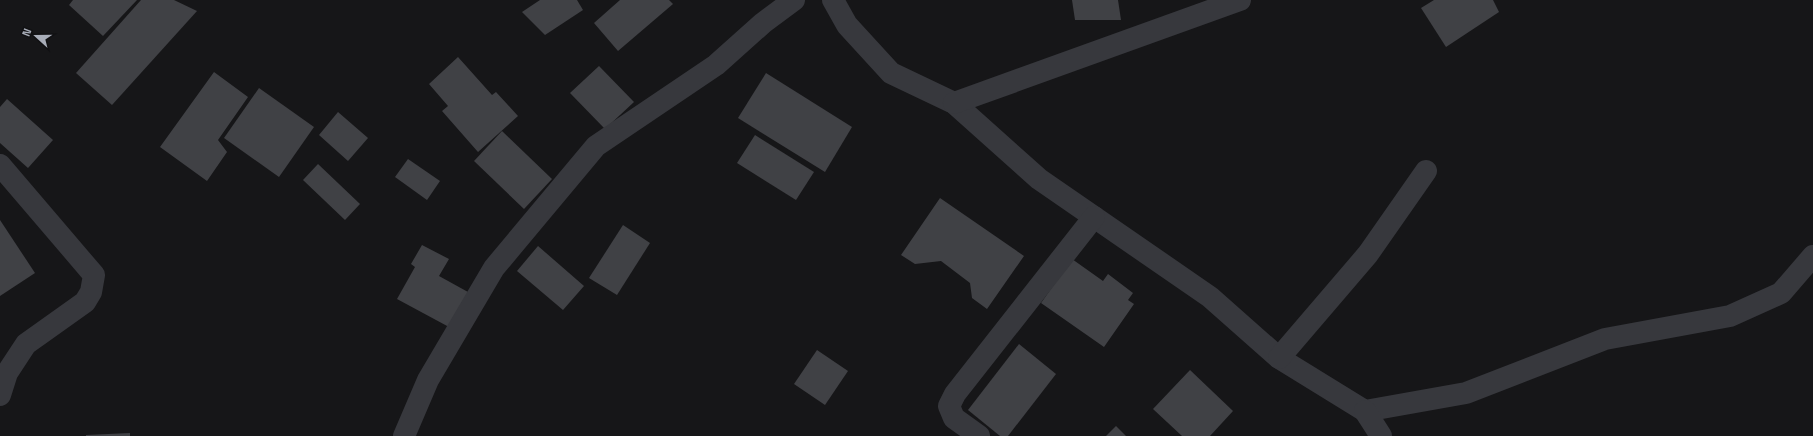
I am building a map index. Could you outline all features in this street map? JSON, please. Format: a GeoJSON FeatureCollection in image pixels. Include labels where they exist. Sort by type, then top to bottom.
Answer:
{"type":"FeatureCollection","features":[{"type":"Feature","properties":{"kind":"street"},"geometry":{"type":"LineString","coordinates":[[404,436],[428,380],[494,268],[596,146],[716,65],[763,23],[794,0]]}},
{"type":"Feature","properties":{"kind":"street"},"geometry":{"type":"LineString","coordinates":[[832,0],[847,25],[890,73],[954,103],[1039,179],[1210,297],[1279,358],[1365,411],[1381,436]]}},
{"type":"Feature","properties":{"kind":"street"},"geometry":{"type":"LineString","coordinates":[[954,103],[1240,0]]}},
{"type":"Feature","properties":{"kind":"street"},"geometry":{"type":"LineString","coordinates":[[0,165],[94,274],[91,292],[85,302],[26,344],[7,372],[0,395]]}},
{"type":"Feature","properties":{"kind":"street"},"geometry":{"type":"LineString","coordinates":[[1279,358],[1368,254],[1426,171]]}},
{"type":"Feature","properties":{"kind":"street"},"geometry":{"type":"LineString","coordinates":[[979,436],[954,418],[949,406],[955,394],[1094,218]]}},
{"type":"Feature","properties":{"kind":"street"},"geometry":{"type":"LineString","coordinates":[[1365,411],[1466,394],[1605,339],[1730,316],[1781,294],[1813,256]]}},
{"type":"Feature","properties":{"kind":"building"},"geometry":{"type":"Polygon","coordinates":[[[73,0],[137,0],[103,36],[69,5],[73,0]]]}},
{"type":"Feature","properties":{"kind":"building"},"geometry":{"type":"Polygon","coordinates":[[[141,0],[174,0],[197,11],[112,105],[76,73],[141,0]]]}},
{"type":"Feature","properties":{"kind":"building"},"geometry":{"type":"Polygon","coordinates":[[[540,0],[577,0],[583,10],[545,35],[522,12],[540,0]]]}},
{"type":"Feature","properties":{"kind":"building"},"geometry":{"type":"Polygon","coordinates":[[[620,0],[669,0],[673,4],[618,51],[594,23],[620,0]]]}},
{"type":"Feature","properties":{"kind":"building"},"geometry":{"type":"Polygon","coordinates":[[[1072,0],[1118,0],[1121,20],[1075,20],[1072,0]]]}},
{"type":"Feature","properties":{"kind":"building"},"geometry":{"type":"Polygon","coordinates":[[[1434,0],[1493,0],[1499,12],[1446,47],[1421,8],[1434,0]]]}},
{"type":"Feature","properties":{"kind":"building"},"geometry":{"type":"Polygon","coordinates":[[[458,57],[492,95],[496,92],[518,116],[478,152],[442,111],[448,106],[429,84],[458,57]]]}},
{"type":"Feature","properties":{"kind":"building"},"geometry":{"type":"Polygon","coordinates":[[[599,66],[634,102],[605,129],[570,93],[599,66]]]}},
{"type":"Feature","properties":{"kind":"building"},"geometry":{"type":"Polygon","coordinates":[[[214,72],[248,97],[218,140],[227,152],[207,181],[160,147],[214,72]]]}},
{"type":"Feature","properties":{"kind":"building"},"geometry":{"type":"Polygon","coordinates":[[[766,73],[852,127],[825,172],[738,118],[766,73]]]}},
{"type":"Feature","properties":{"kind":"building"},"geometry":{"type":"Polygon","coordinates":[[[259,88],[314,127],[279,177],[224,138],[259,88]]]}},
{"type":"Feature","properties":{"kind":"building"},"geometry":{"type":"Polygon","coordinates":[[[7,99],[53,140],[28,168],[0,143],[0,107],[7,99]]]}},
{"type":"Feature","properties":{"kind":"building"},"geometry":{"type":"Polygon","coordinates":[[[338,112],[368,138],[348,161],[319,135],[338,112]]]}},
{"type":"Feature","properties":{"kind":"building"},"geometry":{"type":"Polygon","coordinates":[[[502,131],[552,179],[524,209],[474,161],[502,131]]]}},
{"type":"Feature","properties":{"kind":"building"},"geometry":{"type":"Polygon","coordinates":[[[755,135],[814,172],[796,200],[737,163],[755,135]]]}},
{"type":"Feature","properties":{"kind":"building"},"geometry":{"type":"Polygon","coordinates":[[[408,159],[440,181],[427,200],[395,177],[408,159]]]}},
{"type":"Feature","properties":{"kind":"building"},"geometry":{"type":"Polygon","coordinates":[[[318,164],[360,204],[345,220],[303,180],[318,164]]]}},
{"type":"Feature","properties":{"kind":"building"},"geometry":{"type":"Polygon","coordinates":[[[940,198],[1024,256],[987,309],[972,298],[970,283],[941,261],[915,264],[901,255],[940,198]]]}},
{"type":"Feature","properties":{"kind":"building"},"geometry":{"type":"Polygon","coordinates":[[[0,220],[35,273],[0,296],[0,220]]]}},
{"type":"Feature","properties":{"kind":"building"},"geometry":{"type":"Polygon","coordinates":[[[623,225],[650,243],[617,295],[589,278],[623,225]]]}},
{"type":"Feature","properties":{"kind":"building"},"geometry":{"type":"Polygon","coordinates":[[[422,245],[449,259],[439,276],[468,292],[449,327],[397,299],[415,267],[411,264],[422,245]]]}},
{"type":"Feature","properties":{"kind":"building"},"geometry":{"type":"Polygon","coordinates":[[[538,246],[584,286],[563,310],[517,271],[538,246]]]}},
{"type":"Feature","properties":{"kind":"building"},"geometry":{"type":"Polygon","coordinates":[[[1072,259],[1103,281],[1108,274],[1133,293],[1128,300],[1134,304],[1104,347],[1041,303],[1072,259]]]}},
{"type":"Feature","properties":{"kind":"building"},"geometry":{"type":"Polygon","coordinates":[[[1019,344],[1056,374],[1008,436],[1000,436],[968,410],[1019,344]]]}},
{"type":"Feature","properties":{"kind":"building"},"geometry":{"type":"Polygon","coordinates":[[[817,350],[848,371],[825,405],[794,384],[817,350]]]}},
{"type":"Feature","properties":{"kind":"building"},"geometry":{"type":"Polygon","coordinates":[[[1190,370],[1233,411],[1210,436],[1182,436],[1153,409],[1190,370]]]}},
{"type":"Feature","properties":{"kind":"building"},"geometry":{"type":"Polygon","coordinates":[[[1116,426],[1126,436],[1106,436],[1116,426]]]}},
{"type":"Feature","properties":{"kind":"building"},"geometry":{"type":"Polygon","coordinates":[[[130,433],[130,436],[86,436],[86,435],[130,433]]]}}]}
